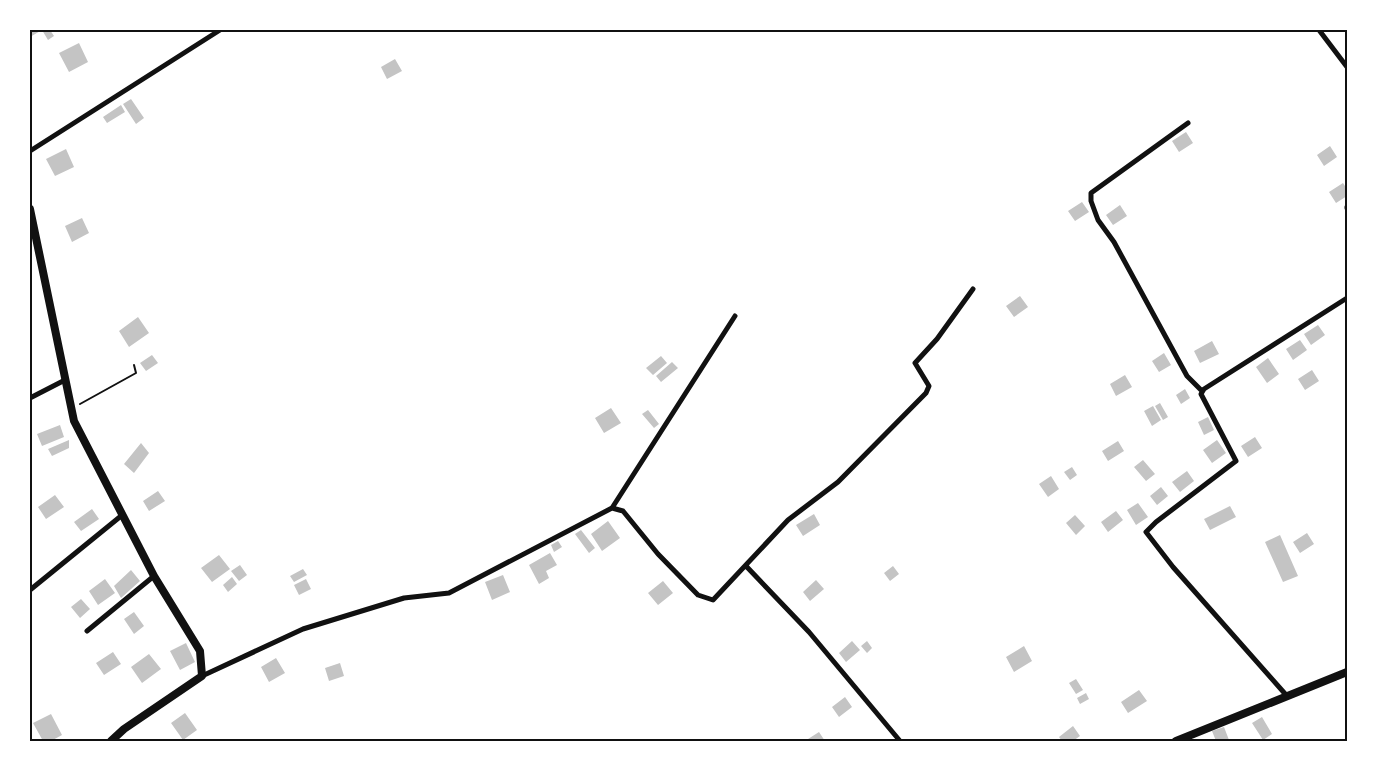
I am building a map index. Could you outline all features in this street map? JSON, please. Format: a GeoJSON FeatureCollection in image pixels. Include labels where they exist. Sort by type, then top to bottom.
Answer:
{"type":"FeatureCollection","features":[{"type":"Feature","properties":{"kind":"street"},"geometry":{"type":"LineString","coordinates":[[30,151],[220,30]]}},
{"type":"Feature","properties":{"kind":"street"},"geometry":{"type":"LineString","coordinates":[[1319,30],[1347,67]]}},
{"type":"Feature","properties":{"kind":"street"},"geometry":{"type":"LineString","coordinates":[[1188,123],[1091,193],[1090,201],[1098,220],[1114,242],[1187,376],[1202,391],[1201,394],[1236,461],[1156,522],[1146,532],[1172,567],[1286,696]]}},
{"type":"Feature","properties":{"kind":"street"},"geometry":{"type":"LineString","coordinates":[[30,209],[74,421],[121,516],[154,576],[200,651],[202,676]]}},
{"type":"Feature","properties":{"kind":"street"},"geometry":{"type":"LineString","coordinates":[[612,508],[623,512],[658,554],[698,595],[713,600],[788,520],[838,482],[926,393],[929,386],[915,363],[937,339],[972,289]]}},
{"type":"Feature","properties":{"kind":"street"},"geometry":{"type":"LineString","coordinates":[[1202,391],[1347,298]]}},
{"type":"Feature","properties":{"kind":"street"},"geometry":{"type":"LineString","coordinates":[[111,741],[124,729],[202,676],[303,629],[404,598],[449,593],[612,508],[735,316]]}},
{"type":"Feature","properties":{"kind":"street"},"geometry":{"type":"LineString","coordinates":[[30,398],[65,380]]}},
{"type":"Feature","properties":{"kind":"street"},"geometry":{"type":"LineString","coordinates":[[30,590],[121,516]]}},
{"type":"Feature","properties":{"kind":"street"},"geometry":{"type":"LineString","coordinates":[[746,566],[809,632],[900,741]]}},
{"type":"Feature","properties":{"kind":"street"},"geometry":{"type":"LineString","coordinates":[[88,631],[154,576]]}},
{"type":"Feature","properties":{"kind":"street"},"geometry":{"type":"LineString","coordinates":[[1176,741],[1188,739],[1286,696],[1347,672]]}},
{"type":"Feature","properties":{"kind":"path"},"geometry":{"type":"LineString","coordinates":[[71,409],[136,373],[134,365]]}},
{"type":"Feature","properties":{"kind":"building"},"geometry":{"type":"Polygon","coordinates":[[[30,30],[42,30],[30,37],[30,30]]]}},
{"type":"Feature","properties":{"kind":"building"},"geometry":{"type":"Polygon","coordinates":[[[42,30],[50,30],[54,36],[48,40],[42,30]]]}},
{"type":"Feature","properties":{"kind":"building"},"geometry":{"type":"Polygon","coordinates":[[[79,43],[88,62],[69,72],[59,53],[79,43]]]}},
{"type":"Feature","properties":{"kind":"building"},"geometry":{"type":"Polygon","coordinates":[[[395,59],[402,71],[387,79],[381,67],[395,59]]]}},
{"type":"Feature","properties":{"kind":"building"},"geometry":{"type":"Polygon","coordinates":[[[131,99],[144,118],[136,124],[123,104],[131,99]]]}},
{"type":"Feature","properties":{"kind":"building"},"geometry":{"type":"Polygon","coordinates":[[[121,105],[125,112],[107,123],[103,117],[121,105]]]}},
{"type":"Feature","properties":{"kind":"building"},"geometry":{"type":"Polygon","coordinates":[[[1186,132],[1193,143],[1179,152],[1172,141],[1186,132]]]}},
{"type":"Feature","properties":{"kind":"building"},"geometry":{"type":"Polygon","coordinates":[[[1330,146],[1337,157],[1324,166],[1317,155],[1330,146]]]}},
{"type":"Feature","properties":{"kind":"building"},"geometry":{"type":"Polygon","coordinates":[[[66,149],[74,167],[55,176],[46,159],[66,149]]]}},
{"type":"Feature","properties":{"kind":"building"},"geometry":{"type":"Polygon","coordinates":[[[1343,183],[1347,189],[1347,196],[1336,203],[1329,192],[1343,183]]]}},
{"type":"Feature","properties":{"kind":"building"},"geometry":{"type":"Polygon","coordinates":[[[1082,202],[1089,212],[1075,221],[1068,211],[1082,202]]]}},
{"type":"Feature","properties":{"kind":"building"},"geometry":{"type":"Polygon","coordinates":[[[1120,205],[1127,216],[1113,225],[1106,215],[1120,205]]]}},
{"type":"Feature","properties":{"kind":"building"},"geometry":{"type":"Polygon","coordinates":[[[82,218],[89,233],[72,242],[65,226],[82,218]]]}},
{"type":"Feature","properties":{"kind":"building"},"geometry":{"type":"Polygon","coordinates":[[[1020,296],[1028,307],[1014,317],[1006,306],[1020,296]]]}},
{"type":"Feature","properties":{"kind":"building"},"geometry":{"type":"Polygon","coordinates":[[[138,317],[149,333],[129,347],[119,331],[138,317]]]}},
{"type":"Feature","properties":{"kind":"building"},"geometry":{"type":"Polygon","coordinates":[[[1318,325],[1325,335],[1311,345],[1304,334],[1318,325]]]}},
{"type":"Feature","properties":{"kind":"building"},"geometry":{"type":"Polygon","coordinates":[[[1300,340],[1307,350],[1293,360],[1286,349],[1300,340]]]}},
{"type":"Feature","properties":{"kind":"building"},"geometry":{"type":"Polygon","coordinates":[[[1212,341],[1219,354],[1200,363],[1194,351],[1212,341]]]}},
{"type":"Feature","properties":{"kind":"building"},"geometry":{"type":"Polygon","coordinates":[[[1164,353],[1171,365],[1159,372],[1152,361],[1164,353]]]}},
{"type":"Feature","properties":{"kind":"building"},"geometry":{"type":"Polygon","coordinates":[[[152,355],[158,363],[146,371],[140,363],[152,355]]]}},
{"type":"Feature","properties":{"kind":"building"},"geometry":{"type":"Polygon","coordinates":[[[661,356],[667,363],[653,375],[646,368],[661,356]]]}},
{"type":"Feature","properties":{"kind":"building"},"geometry":{"type":"Polygon","coordinates":[[[1268,358],[1279,374],[1267,383],[1256,367],[1268,358]]]}},
{"type":"Feature","properties":{"kind":"building"},"geometry":{"type":"Polygon","coordinates":[[[672,362],[678,368],[661,382],[656,376],[672,362]]]}},
{"type":"Feature","properties":{"kind":"building"},"geometry":{"type":"Polygon","coordinates":[[[1312,370],[1319,381],[1305,390],[1298,379],[1312,370]]]}},
{"type":"Feature","properties":{"kind":"building"},"geometry":{"type":"Polygon","coordinates":[[[1125,375],[1132,387],[1116,396],[1110,384],[1125,375]]]}},
{"type":"Feature","properties":{"kind":"building"},"geometry":{"type":"Polygon","coordinates":[[[1185,389],[1190,398],[1181,404],[1176,395],[1185,389]]]}},
{"type":"Feature","properties":{"kind":"building"},"geometry":{"type":"Polygon","coordinates":[[[1160,403],[1168,417],[1163,420],[1155,406],[1160,403]]]}},
{"type":"Feature","properties":{"kind":"building"},"geometry":{"type":"Polygon","coordinates":[[[1153,406],[1161,420],[1152,426],[1144,411],[1153,406]]]}},
{"type":"Feature","properties":{"kind":"building"},"geometry":{"type":"Polygon","coordinates":[[[611,408],[621,423],[604,433],[595,418],[611,408]]]}},
{"type":"Feature","properties":{"kind":"building"},"geometry":{"type":"Polygon","coordinates":[[[648,410],[659,424],[654,428],[642,414],[648,410]]]}},
{"type":"Feature","properties":{"kind":"building"},"geometry":{"type":"Polygon","coordinates":[[[1208,417],[1214,430],[1204,435],[1198,422],[1208,417]]]}},
{"type":"Feature","properties":{"kind":"building"},"geometry":{"type":"Polygon","coordinates":[[[60,425],[64,437],[42,446],[37,434],[60,425]]]}},
{"type":"Feature","properties":{"kind":"building"},"geometry":{"type":"Polygon","coordinates":[[[1255,437],[1262,448],[1248,457],[1241,446],[1255,437]]]}},
{"type":"Feature","properties":{"kind":"building"},"geometry":{"type":"Polygon","coordinates":[[[69,440],[69,448],[52,456],[48,449],[69,440]]]}},
{"type":"Feature","properties":{"kind":"building"},"geometry":{"type":"Polygon","coordinates":[[[1217,440],[1226,453],[1212,463],[1203,450],[1217,440]]]}},
{"type":"Feature","properties":{"kind":"building"},"geometry":{"type":"Polygon","coordinates":[[[1118,441],[1124,451],[1108,461],[1102,451],[1118,441]]]}},
{"type":"Feature","properties":{"kind":"building"},"geometry":{"type":"Polygon","coordinates":[[[141,443],[149,453],[134,473],[124,464],[141,443]]]}},
{"type":"Feature","properties":{"kind":"building"},"geometry":{"type":"Polygon","coordinates":[[[1143,460],[1155,474],[1146,481],[1134,467],[1143,460]]]}},
{"type":"Feature","properties":{"kind":"building"},"geometry":{"type":"Polygon","coordinates":[[[1072,467],[1077,475],[1070,480],[1064,472],[1072,467]]]}},
{"type":"Feature","properties":{"kind":"building"},"geometry":{"type":"Polygon","coordinates":[[[1187,471],[1194,481],[1180,492],[1172,482],[1187,471]]]}},
{"type":"Feature","properties":{"kind":"building"},"geometry":{"type":"Polygon","coordinates":[[[1051,476],[1059,489],[1048,497],[1039,484],[1051,476]]]}},
{"type":"Feature","properties":{"kind":"building"},"geometry":{"type":"Polygon","coordinates":[[[1161,487],[1168,496],[1157,505],[1150,496],[1161,487]]]}},
{"type":"Feature","properties":{"kind":"building"},"geometry":{"type":"Polygon","coordinates":[[[158,491],[165,501],[149,511],[143,501],[158,491]]]}},
{"type":"Feature","properties":{"kind":"building"},"geometry":{"type":"Polygon","coordinates":[[[55,495],[64,507],[46,519],[38,507],[55,495]]]}},
{"type":"Feature","properties":{"kind":"building"},"geometry":{"type":"Polygon","coordinates":[[[1138,503],[1148,517],[1136,525],[1127,510],[1138,503]]]}},
{"type":"Feature","properties":{"kind":"building"},"geometry":{"type":"Polygon","coordinates":[[[1230,506],[1236,517],[1210,530],[1204,519],[1230,506]]]}},
{"type":"Feature","properties":{"kind":"building"},"geometry":{"type":"Polygon","coordinates":[[[92,509],[99,519],[81,531],[74,522],[92,509]]]}},
{"type":"Feature","properties":{"kind":"building"},"geometry":{"type":"Polygon","coordinates":[[[1116,511],[1123,520],[1108,532],[1101,522],[1116,511]]]}},
{"type":"Feature","properties":{"kind":"building"},"geometry":{"type":"Polygon","coordinates":[[[814,514],[820,525],[803,536],[796,525],[814,514]]]}},
{"type":"Feature","properties":{"kind":"building"},"geometry":{"type":"Polygon","coordinates":[[[1075,515],[1085,526],[1076,535],[1066,523],[1075,515]]]}},
{"type":"Feature","properties":{"kind":"building"},"geometry":{"type":"Polygon","coordinates":[[[608,521],[620,538],[602,551],[591,534],[608,521]]]}},
{"type":"Feature","properties":{"kind":"building"},"geometry":{"type":"Polygon","coordinates":[[[581,530],[595,548],[589,553],[575,534],[581,530]]]}},
{"type":"Feature","properties":{"kind":"building"},"geometry":{"type":"Polygon","coordinates":[[[1307,533],[1314,544],[1300,553],[1293,542],[1307,533]]]}},
{"type":"Feature","properties":{"kind":"building"},"geometry":{"type":"Polygon","coordinates":[[[1280,535],[1298,576],[1283,582],[1265,542],[1280,535]]]}},
{"type":"Feature","properties":{"kind":"building"},"geometry":{"type":"Polygon","coordinates":[[[558,541],[562,547],[554,552],[551,545],[558,541]]]}},
{"type":"Feature","properties":{"kind":"building"},"geometry":{"type":"Polygon","coordinates":[[[550,553],[557,565],[546,571],[549,578],[539,584],[529,565],[550,553]]]}},
{"type":"Feature","properties":{"kind":"building"},"geometry":{"type":"Polygon","coordinates":[[[219,555],[230,569],[212,582],[201,568],[219,555]]]}},
{"type":"Feature","properties":{"kind":"building"},"geometry":{"type":"Polygon","coordinates":[[[240,565],[247,575],[239,581],[231,571],[240,565]]]}},
{"type":"Feature","properties":{"kind":"building"},"geometry":{"type":"Polygon","coordinates":[[[893,566],[899,574],[890,581],[884,573],[893,566]]]}},
{"type":"Feature","properties":{"kind":"building"},"geometry":{"type":"Polygon","coordinates":[[[303,569],[307,575],[294,582],[290,576],[303,569]]]}},
{"type":"Feature","properties":{"kind":"building"},"geometry":{"type":"Polygon","coordinates":[[[131,570],[140,581],[121,598],[114,586],[131,570]]]}},
{"type":"Feature","properties":{"kind":"building"},"geometry":{"type":"Polygon","coordinates":[[[503,575],[510,592],[492,600],[485,582],[503,575]]]}},
{"type":"Feature","properties":{"kind":"building"},"geometry":{"type":"Polygon","coordinates":[[[232,577],[237,584],[228,592],[223,585],[232,577]]]}},
{"type":"Feature","properties":{"kind":"building"},"geometry":{"type":"Polygon","coordinates":[[[105,579],[115,593],[98,605],[89,591],[105,579]]]}},
{"type":"Feature","properties":{"kind":"building"},"geometry":{"type":"Polygon","coordinates":[[[306,579],[311,589],[299,595],[294,585],[306,579]]]}},
{"type":"Feature","properties":{"kind":"building"},"geometry":{"type":"Polygon","coordinates":[[[816,580],[824,589],[810,601],[803,592],[816,580]]]}},
{"type":"Feature","properties":{"kind":"building"},"geometry":{"type":"Polygon","coordinates":[[[663,581],[673,593],[658,605],[648,593],[663,581]]]}},
{"type":"Feature","properties":{"kind":"building"},"geometry":{"type":"Polygon","coordinates":[[[81,599],[90,609],[80,618],[71,607],[81,599]]]}},
{"type":"Feature","properties":{"kind":"building"},"geometry":{"type":"Polygon","coordinates":[[[134,612],[144,626],[134,634],[124,619],[134,612]]]}},
{"type":"Feature","properties":{"kind":"building"},"geometry":{"type":"Polygon","coordinates":[[[852,641],[860,650],[846,662],[839,653],[852,641]]]}},
{"type":"Feature","properties":{"kind":"building"},"geometry":{"type":"Polygon","coordinates":[[[867,641],[872,648],[867,653],[861,646],[867,641]]]}},
{"type":"Feature","properties":{"kind":"building"},"geometry":{"type":"Polygon","coordinates":[[[186,643],[195,662],[180,670],[170,651],[186,643]]]}},
{"type":"Feature","properties":{"kind":"building"},"geometry":{"type":"Polygon","coordinates":[[[1024,646],[1032,661],[1014,672],[1006,657],[1024,646]]]}},
{"type":"Feature","properties":{"kind":"building"},"geometry":{"type":"Polygon","coordinates":[[[113,652],[121,664],[104,675],[96,663],[113,652]]]}},
{"type":"Feature","properties":{"kind":"building"},"geometry":{"type":"Polygon","coordinates":[[[149,654],[161,669],[142,683],[131,667],[149,654]]]}},
{"type":"Feature","properties":{"kind":"building"},"geometry":{"type":"Polygon","coordinates":[[[276,658],[285,673],[269,682],[261,667],[276,658]]]}},
{"type":"Feature","properties":{"kind":"building"},"geometry":{"type":"Polygon","coordinates":[[[340,663],[344,676],[329,681],[325,668],[340,663]]]}},
{"type":"Feature","properties":{"kind":"building"},"geometry":{"type":"Polygon","coordinates":[[[1076,679],[1083,690],[1076,694],[1069,683],[1076,679]]]}},
{"type":"Feature","properties":{"kind":"building"},"geometry":{"type":"Polygon","coordinates":[[[1139,690],[1147,701],[1128,713],[1121,702],[1139,690]]]}},
{"type":"Feature","properties":{"kind":"building"},"geometry":{"type":"Polygon","coordinates":[[[1086,693],[1089,699],[1080,704],[1077,698],[1086,693]]]}},
{"type":"Feature","properties":{"kind":"building"},"geometry":{"type":"Polygon","coordinates":[[[845,697],[852,707],[839,717],[832,707],[845,697]]]}},
{"type":"Feature","properties":{"kind":"building"},"geometry":{"type":"Polygon","coordinates":[[[185,713],[197,730],[183,740],[171,723],[185,713]]]}},
{"type":"Feature","properties":{"kind":"building"},"geometry":{"type":"Polygon","coordinates":[[[51,714],[62,735],[51,741],[43,741],[33,723],[51,714]]]}},
{"type":"Feature","properties":{"kind":"building"},"geometry":{"type":"Polygon","coordinates":[[[1262,717],[1272,734],[1263,740],[1252,723],[1262,717]]]}},
{"type":"Feature","properties":{"kind":"building"},"geometry":{"type":"Polygon","coordinates":[[[1073,726],[1080,736],[1073,741],[1062,741],[1059,737],[1073,726]]]}},
{"type":"Feature","properties":{"kind":"building"},"geometry":{"type":"Polygon","coordinates":[[[1224,727],[1229,740],[1216,741],[1212,731],[1224,727]]]}},
{"type":"Feature","properties":{"kind":"building"},"geometry":{"type":"Polygon","coordinates":[[[819,732],[825,741],[810,741],[808,739],[819,732]]]}}]}
